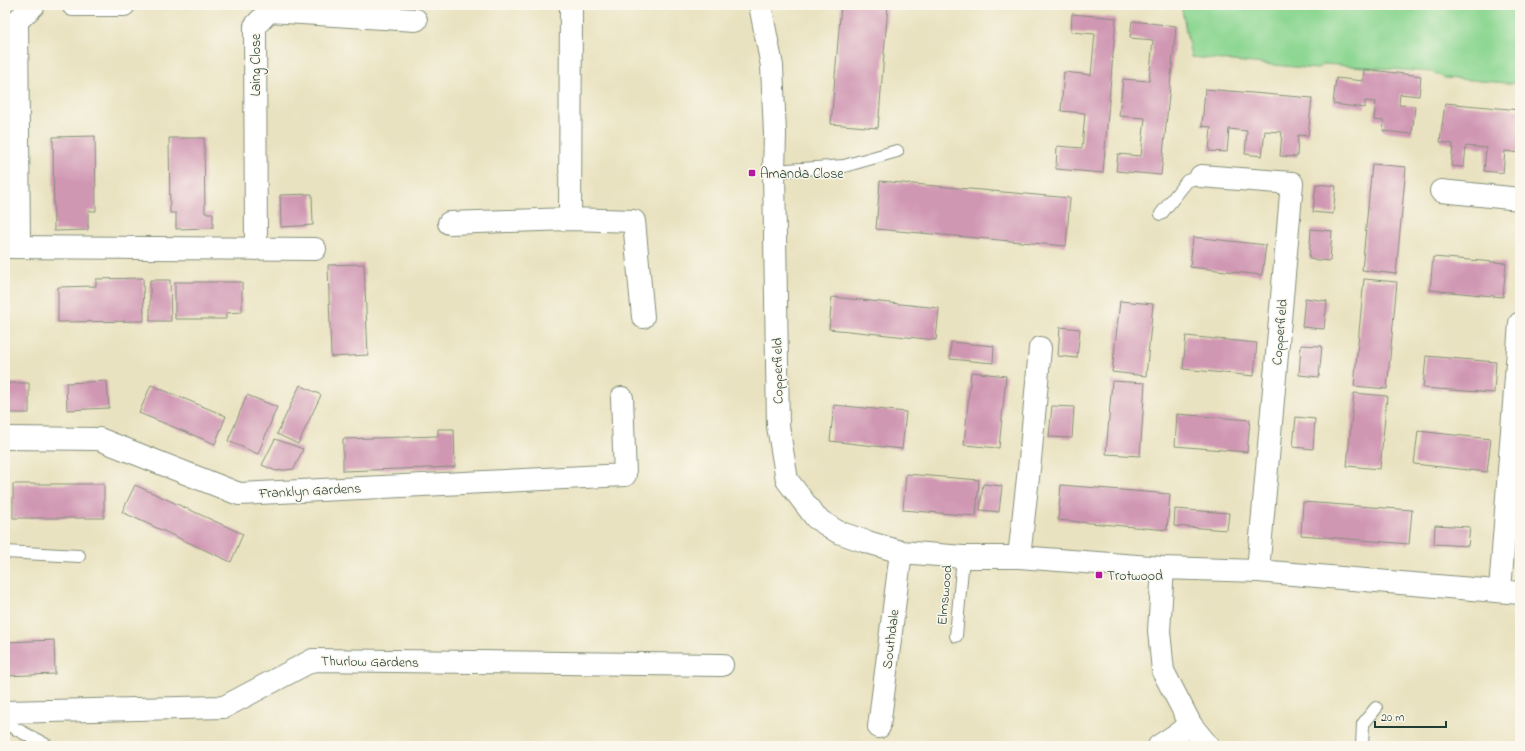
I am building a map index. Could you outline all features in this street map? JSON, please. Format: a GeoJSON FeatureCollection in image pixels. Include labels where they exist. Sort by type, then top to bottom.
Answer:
{"type":"FeatureCollection","features":[{"type":"Feature","properties":{"kind":"street"},"geometry":{"type":"LineString","coordinates":[[34,5],[11,21],[12,247],[315,249]]}},
{"type":"Feature","properties":{"kind":"street"},"geometry":{"type":"LineString","coordinates":[[73,5],[124,5]]}},
{"type":"Feature","properties":{"kind":"street"},"geometry":{"type":"LineString","coordinates":[[570,5],[570,219]]}},
{"type":"Feature","properties":{"kind":"street","name":"Copperfield"},"geometry":{"type":"LineString","coordinates":[[760,5],[772,66],[775,134],[774,171],[778,426],[787,480],[816,518],[838,532],[901,552],[963,557],[1019,558],[1163,568],[1258,571],[1510,592],[1520,323]]}},
{"type":"Feature","properties":{"kind":"street","name":"Laing Close"},"geometry":{"type":"LineString","coordinates":[[256,249],[254,26],[269,11],[416,20]]}},
{"type":"Feature","properties":{"kind":"street","name":"Copperfield"},"geometry":{"type":"LineString","coordinates":[[1201,176],[1292,183],[1258,571]]}},
{"type":"Feature","properties":{"kind":"street"},"geometry":{"type":"LineString","coordinates":[[1441,191],[1520,200]]}},
{"type":"Feature","properties":{"kind":"street"},"geometry":{"type":"LineString","coordinates":[[449,223],[570,219],[634,221],[643,317]]}},
{"type":"Feature","properties":{"kind":"street"},"geometry":{"type":"LineString","coordinates":[[1019,558],[1040,348]]}},
{"type":"Feature","properties":{"kind":"street","name":"Franklyn Gardens"},"geometry":{"type":"LineString","coordinates":[[5,438],[99,439],[239,494],[625,475],[622,398]]}},
{"type":"Feature","properties":{"kind":"street","name":"Southdale"},"geometry":{"type":"LineString","coordinates":[[879,727],[901,552]]}},
{"type":"Feature","properties":{"kind":"street"},"geometry":{"type":"LineString","coordinates":[[1163,568],[1159,631],[1163,671],[1191,725],[1208,746]]}},
{"type":"Feature","properties":{"kind":"street","name":"Thurlow Gardens"},"geometry":{"type":"LineString","coordinates":[[5,712],[224,707],[313,660],[722,665]]}},
{"type":"Feature","properties":{"kind":"street"},"geometry":{"type":"LineString","coordinates":[[1159,746],[1191,725]]}},
{"type":"Feature","properties":{"kind":"lane"},"geometry":{"type":"LineString","coordinates":[[774,171],[844,166],[897,151]]}},
{"type":"Feature","properties":{"kind":"lane"},"geometry":{"type":"LineString","coordinates":[[1161,214],[1187,181],[1201,176]]}},
{"type":"Feature","properties":{"kind":"lane"},"geometry":{"type":"LineString","coordinates":[[5,552],[79,556]]}},
{"type":"Feature","properties":{"kind":"lane","name":"Elmswood"},"geometry":{"type":"LineString","coordinates":[[956,636],[963,557]]}},
{"type":"Feature","properties":{"kind":"lane"},"geometry":{"type":"LineString","coordinates":[[1362,746],[1363,724],[1376,708]]}},
{"type":"Feature","properties":{"kind":"lane"},"geometry":{"type":"LineString","coordinates":[[5,724],[48,746]]}},
{"type":"Feature","properties":{"kind":"green space"},"geometry":{"type":"Polygon","coordinates":[[[1181,5],[1520,5],[1520,84],[1445,78],[1431,72],[1324,64],[1316,69],[1191,57],[1181,5]]]}},
{"type":"Feature","properties":{"kind":"building"},"geometry":{"type":"Polygon","coordinates":[[[841,5],[888,5],[878,128],[831,124],[841,5]]]}},
{"type":"Feature","properties":{"kind":"building"},"geometry":{"type":"Polygon","coordinates":[[[1072,14],[1116,18],[1103,173],[1056,169],[1057,146],[1082,148],[1085,113],[1061,111],[1064,72],[1091,75],[1095,34],[1071,32],[1072,14]]]}},
{"type":"Feature","properties":{"kind":"building"},"geometry":{"type":"Polygon","coordinates":[[[1132,21],[1176,26],[1161,175],[1116,171],[1118,154],[1141,156],[1145,118],[1119,116],[1123,79],[1149,81],[1153,40],[1130,38],[1132,21]]]}},
{"type":"Feature","properties":{"kind":"building"},"geometry":{"type":"Polygon","coordinates":[[[1364,69],[1421,76],[1419,96],[1400,94],[1399,105],[1415,106],[1412,134],[1383,131],[1384,121],[1374,120],[1376,102],[1365,101],[1365,108],[1333,104],[1336,78],[1363,81],[1364,69]]]}},
{"type":"Feature","properties":{"kind":"building"},"geometry":{"type":"Polygon","coordinates":[[[1205,89],[1312,98],[1308,136],[1298,135],[1297,157],[1280,156],[1282,132],[1265,131],[1262,156],[1245,154],[1247,131],[1229,129],[1227,152],[1209,151],[1211,127],[1202,126],[1205,89]]]}},
{"type":"Feature","properties":{"kind":"building"},"geometry":{"type":"Polygon","coordinates":[[[1445,103],[1520,110],[1520,153],[1505,151],[1503,173],[1484,171],[1486,148],[1466,146],[1464,167],[1451,166],[1453,144],[1440,142],[1445,103]]]}},
{"type":"Feature","properties":{"kind":"building"},"geometry":{"type":"Polygon","coordinates":[[[95,136],[96,211],[88,211],[88,230],[54,231],[53,137],[95,136]]]}},
{"type":"Feature","properties":{"kind":"building"},"geometry":{"type":"Polygon","coordinates":[[[169,138],[204,138],[205,213],[213,213],[213,228],[176,229],[176,213],[170,213],[169,138]]]}},
{"type":"Feature","properties":{"kind":"building"},"geometry":{"type":"Polygon","coordinates":[[[1372,164],[1406,167],[1396,274],[1362,270],[1372,164]]]}},
{"type":"Feature","properties":{"kind":"building"},"geometry":{"type":"Polygon","coordinates":[[[880,181],[1070,198],[1066,246],[876,229],[880,181]]]}},
{"type":"Feature","properties":{"kind":"building"},"geometry":{"type":"Polygon","coordinates":[[[1316,184],[1336,186],[1333,214],[1313,212],[1316,184]]]}},
{"type":"Feature","properties":{"kind":"building"},"geometry":{"type":"Polygon","coordinates":[[[312,194],[313,225],[281,227],[280,195],[312,194]]]}},
{"type":"Feature","properties":{"kind":"building"},"geometry":{"type":"Polygon","coordinates":[[[1311,229],[1332,231],[1330,261],[1309,259],[1311,229]]]}},
{"type":"Feature","properties":{"kind":"building"},"geometry":{"type":"Polygon","coordinates":[[[1193,237],[1266,245],[1262,275],[1190,267],[1193,237]]]}},
{"type":"Feature","properties":{"kind":"building"},"geometry":{"type":"Polygon","coordinates":[[[1433,257],[1506,263],[1503,297],[1430,290],[1433,257]]]}},
{"type":"Feature","properties":{"kind":"building"},"geometry":{"type":"Polygon","coordinates":[[[364,264],[368,355],[331,357],[328,265],[364,264]]]}},
{"type":"Feature","properties":{"kind":"building"},"geometry":{"type":"Polygon","coordinates":[[[143,278],[144,321],[58,322],[58,287],[96,286],[96,279],[143,278]]]}},
{"type":"Feature","properties":{"kind":"building"},"geometry":{"type":"Polygon","coordinates":[[[1364,279],[1397,282],[1387,389],[1354,386],[1364,279]]]}},
{"type":"Feature","properties":{"kind":"building"},"geometry":{"type":"Polygon","coordinates":[[[150,280],[170,280],[171,321],[150,321],[150,280]]]}},
{"type":"Feature","properties":{"kind":"building"},"geometry":{"type":"Polygon","coordinates":[[[175,282],[242,282],[242,312],[226,313],[226,319],[175,319],[175,282]]]}},
{"type":"Feature","properties":{"kind":"building"},"geometry":{"type":"Polygon","coordinates":[[[832,297],[939,308],[936,340],[829,329],[832,297]]]}},
{"type":"Feature","properties":{"kind":"building"},"geometry":{"type":"Polygon","coordinates":[[[1305,298],[1327,301],[1324,329],[1302,327],[1305,298]]]}},
{"type":"Feature","properties":{"kind":"building"},"geometry":{"type":"Polygon","coordinates":[[[1120,301],[1153,304],[1146,376],[1112,372],[1120,301]]]}},
{"type":"Feature","properties":{"kind":"building"},"geometry":{"type":"Polygon","coordinates":[[[1060,327],[1080,329],[1077,358],[1058,356],[1060,327]]]}},
{"type":"Feature","properties":{"kind":"building"},"geometry":{"type":"Polygon","coordinates":[[[1186,336],[1257,343],[1254,376],[1183,369],[1186,336]]]}},
{"type":"Feature","properties":{"kind":"building"},"geometry":{"type":"Polygon","coordinates":[[[951,342],[994,346],[993,363],[950,359],[951,342]]]}},
{"type":"Feature","properties":{"kind":"building"},"geometry":{"type":"Polygon","coordinates":[[[1301,345],[1322,346],[1319,377],[1299,375],[1301,345]]]}},
{"type":"Feature","properties":{"kind":"building"},"geometry":{"type":"Polygon","coordinates":[[[1426,356],[1496,362],[1494,393],[1423,388],[1426,356]]]}},
{"type":"Feature","properties":{"kind":"building"},"geometry":{"type":"Polygon","coordinates":[[[971,372],[1006,376],[999,448],[964,445],[971,372]]]}},
{"type":"Feature","properties":{"kind":"building"},"geometry":{"type":"Polygon","coordinates":[[[107,381],[109,408],[67,410],[66,383],[107,381]]]}},
{"type":"Feature","properties":{"kind":"building"},"geometry":{"type":"Polygon","coordinates":[[[1112,381],[1145,383],[1140,456],[1106,454],[1112,381]]]}},
{"type":"Feature","properties":{"kind":"building"},"geometry":{"type":"Polygon","coordinates":[[[5,383],[29,383],[29,413],[5,413],[5,383]]]}},
{"type":"Feature","properties":{"kind":"building"},"geometry":{"type":"Polygon","coordinates":[[[151,385],[226,416],[215,444],[139,413],[151,385]]]}},
{"type":"Feature","properties":{"kind":"building"},"geometry":{"type":"Polygon","coordinates":[[[300,385],[321,395],[298,444],[277,434],[300,385]]]}},
{"type":"Feature","properties":{"kind":"building"},"geometry":{"type":"Polygon","coordinates":[[[1354,393],[1387,396],[1380,469],[1347,466],[1354,393]]]}},
{"type":"Feature","properties":{"kind":"building"},"geometry":{"type":"Polygon","coordinates":[[[247,395],[277,407],[258,454],[228,441],[247,395]]]}},
{"type":"Feature","properties":{"kind":"building"},"geometry":{"type":"Polygon","coordinates":[[[834,405],[906,412],[902,449],[830,441],[834,405]]]}},
{"type":"Feature","properties":{"kind":"building"},"geometry":{"type":"Polygon","coordinates":[[[1052,406],[1074,407],[1072,438],[1049,437],[1052,406]]]}},
{"type":"Feature","properties":{"kind":"building"},"geometry":{"type":"Polygon","coordinates":[[[1177,414],[1250,420],[1247,452],[1175,446],[1177,414]]]}},
{"type":"Feature","properties":{"kind":"building"},"geometry":{"type":"Polygon","coordinates":[[[1296,417],[1315,419],[1313,449],[1293,447],[1296,417]]]}},
{"type":"Feature","properties":{"kind":"building"},"geometry":{"type":"Polygon","coordinates":[[[438,429],[454,429],[455,467],[343,471],[343,439],[438,436],[438,429]]]}},
{"type":"Feature","properties":{"kind":"building"},"geometry":{"type":"Polygon","coordinates":[[[1418,431],[1491,439],[1487,472],[1414,464],[1418,431]]]}},
{"type":"Feature","properties":{"kind":"building"},"geometry":{"type":"Polygon","coordinates":[[[275,439],[303,449],[294,469],[276,471],[262,465],[275,439]]]}},
{"type":"Feature","properties":{"kind":"building"},"geometry":{"type":"Polygon","coordinates":[[[906,474],[979,480],[976,516],[903,510],[906,474]]]}},
{"type":"Feature","properties":{"kind":"building"},"geometry":{"type":"Polygon","coordinates":[[[13,484],[104,484],[104,518],[13,518],[13,484]]]}},
{"type":"Feature","properties":{"kind":"building"},"geometry":{"type":"Polygon","coordinates":[[[983,484],[1002,486],[999,512],[980,510],[983,484]]]}},
{"type":"Feature","properties":{"kind":"building"},"geometry":{"type":"Polygon","coordinates":[[[135,485],[243,534],[231,562],[122,512],[135,485]]]}},
{"type":"Feature","properties":{"kind":"building"},"geometry":{"type":"Polygon","coordinates":[[[1061,485],[1170,494],[1167,530],[1058,520],[1061,485]]]}},
{"type":"Feature","properties":{"kind":"building"},"geometry":{"type":"Polygon","coordinates":[[[1303,502],[1412,510],[1409,544],[1301,535],[1303,502]]]}},
{"type":"Feature","properties":{"kind":"building"},"geometry":{"type":"Polygon","coordinates":[[[1175,509],[1229,513],[1227,530],[1174,526],[1175,509]]]}},
{"type":"Feature","properties":{"kind":"building"},"geometry":{"type":"Polygon","coordinates":[[[1435,525],[1470,527],[1468,546],[1434,544],[1435,525]]]}},
{"type":"Feature","properties":{"kind":"building"},"geometry":{"type":"Polygon","coordinates":[[[54,640],[55,674],[5,676],[5,642],[54,640]]]}},
{"type":"Feature","properties":{"kind":"place","name":"Amanda Close"},"geometry":{"type":"Point","coordinates":[752,173]}},
{"type":"Feature","properties":{"kind":"place","name":"Trotwood"},"geometry":{"type":"Point","coordinates":[1099,575]}}]}
